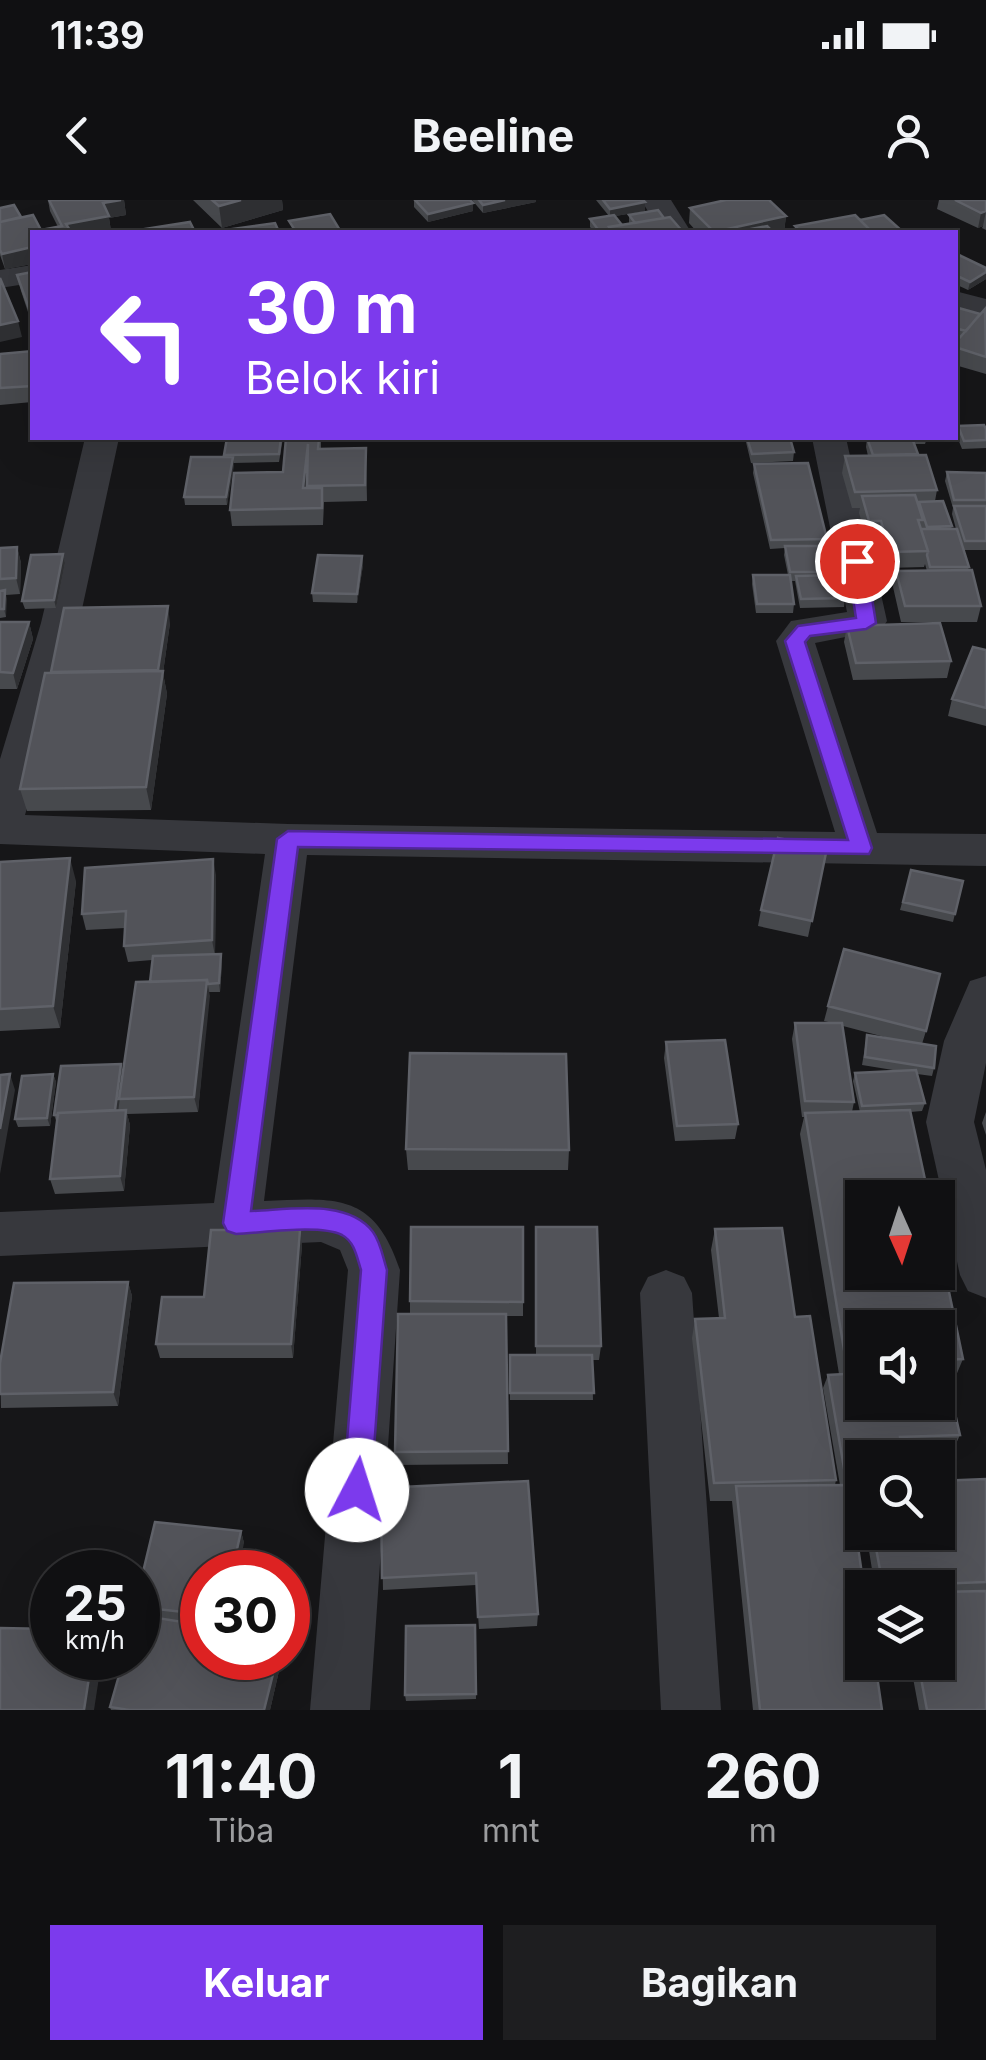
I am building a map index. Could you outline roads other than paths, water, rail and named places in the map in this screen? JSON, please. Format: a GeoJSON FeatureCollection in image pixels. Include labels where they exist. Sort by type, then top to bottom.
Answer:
{"type":"FeatureCollection","features":[{"type":"Feature","properties":{"kind":"street"},"geometry":{"type":"LineString","coordinates":[[656,200],[675,230]]}},
{"type":"Feature","properties":{"kind":"street"},"geometry":{"type":"LineString","coordinates":[[0,279],[30,274]]}},
{"type":"Feature","properties":{"kind":"street"},"geometry":{"type":"LineString","coordinates":[[102,440],[60,622],[0,830],[288,839],[986,850]]}},
{"type":"Feature","properties":{"kind":"street"},"geometry":{"type":"LineString","coordinates":[[829,440],[868,621],[805,630],[795,641],[861,848]]}},
{"type":"Feature","properties":{"kind":"street"},"geometry":{"type":"LineString","coordinates":[[236,1223],[288,839]]}},
{"type":"Feature","properties":{"kind":"street"},"geometry":{"type":"LineString","coordinates":[[986,994],[966,1040],[950,1122],[986,1275]]}},
{"type":"Feature","properties":{"kind":"street"},"geometry":{"type":"LineString","coordinates":[[0,1234],[321,1220],[351,1226],[365,1242],[374,1270],[340,1710]]}},
{"type":"Feature","properties":{"kind":"street"},"geometry":{"type":"LineString","coordinates":[[666,1293],[692,1710]]}}]}
